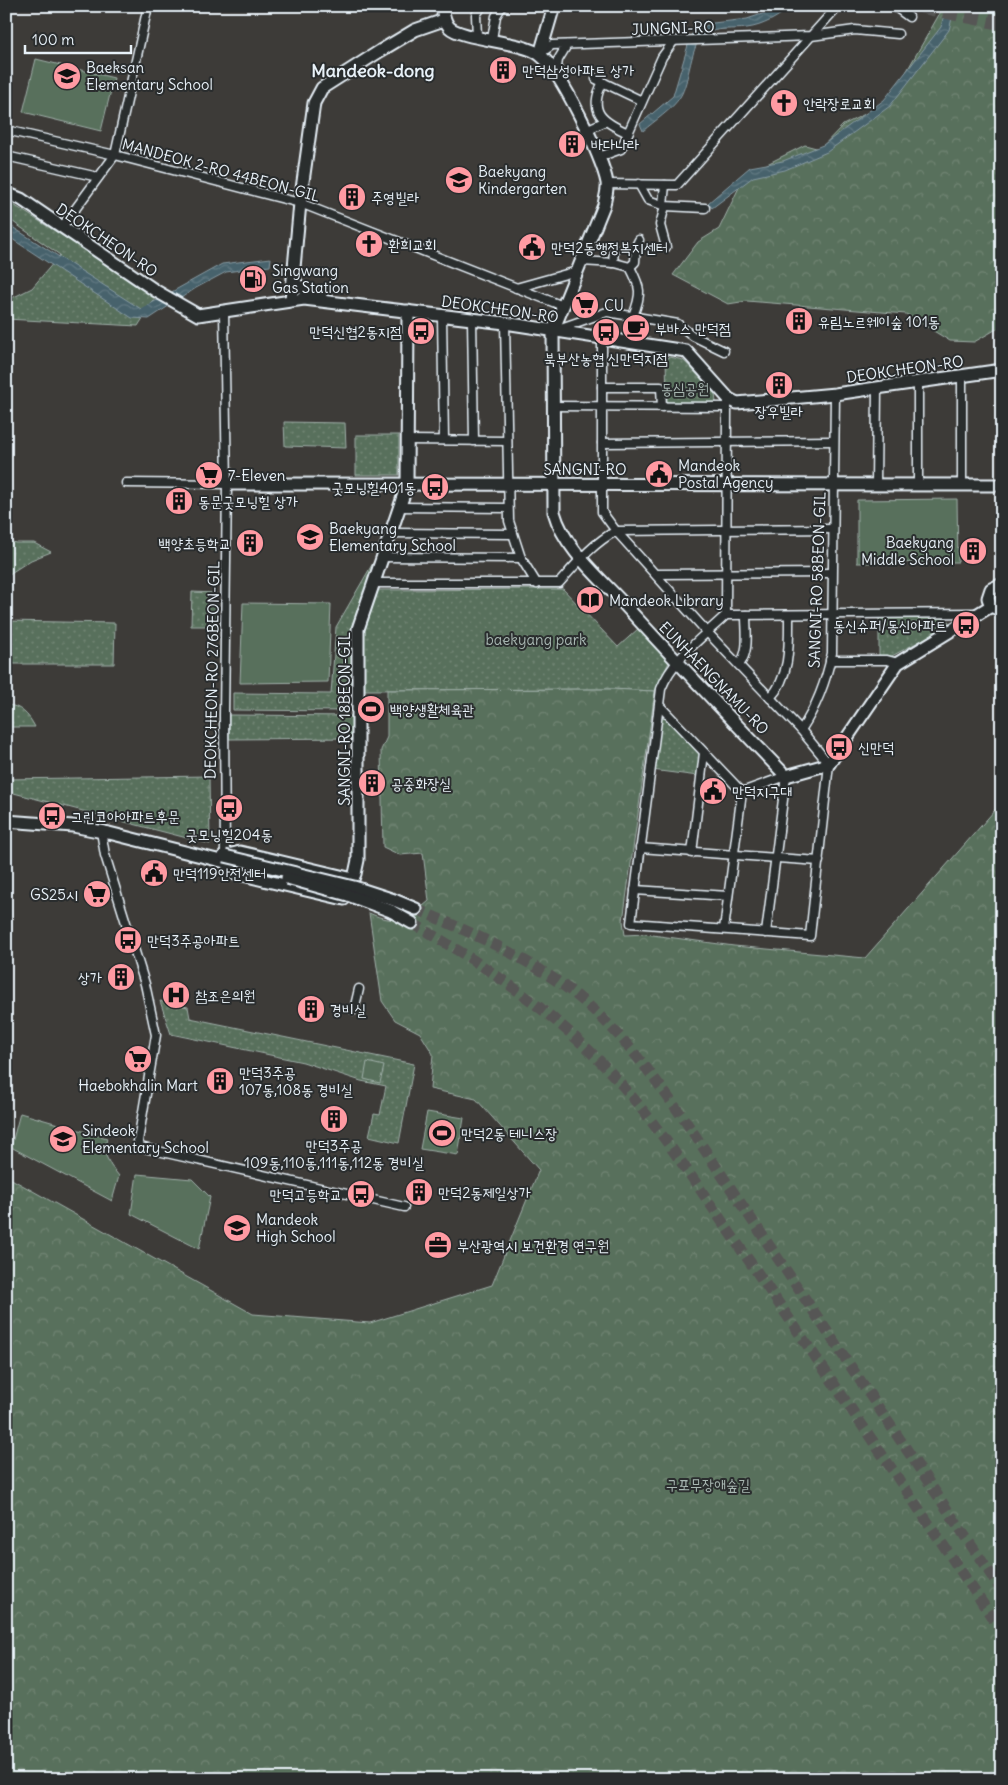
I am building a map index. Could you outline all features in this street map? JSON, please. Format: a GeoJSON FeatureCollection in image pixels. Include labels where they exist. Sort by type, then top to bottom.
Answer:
{"type":"FeatureCollection","features":[{"type":"Feature","properties":{"kind":"street"},"geometry":{"type":"LineString","coordinates":[[62,227],[115,154],[148,6]]}},
{"type":"Feature","properties":{"kind":"street"},"geometry":{"type":"LineString","coordinates":[[442,6],[444,20],[456,32],[492,39],[540,54],[556,74],[599,157],[607,184],[604,205],[553,330]]}},
{"type":"Feature","properties":{"kind":"street"},"geometry":{"type":"LineString","coordinates":[[477,36],[476,15],[482,6]]}},
{"type":"Feature","properties":{"kind":"street"},"geometry":{"type":"LineString","coordinates":[[492,39],[496,16],[502,6]]}},
{"type":"Feature","properties":{"kind":"street"},"geometry":{"type":"LineString","coordinates":[[540,54],[554,6]]}},
{"type":"Feature","properties":{"kind":"street"},"geometry":{"type":"LineString","coordinates":[[607,184],[677,185],[838,6]]}},
{"type":"Feature","properties":{"kind":"street"},"geometry":{"type":"LineString","coordinates":[[894,6],[909,17]]}},
{"type":"Feature","properties":{"kind":"street"},"geometry":{"type":"LineString","coordinates":[[291,300],[300,203],[314,102],[322,88],[416,30],[444,20]]}},
{"type":"Feature","properties":{"kind":"street","name":"JUNGNI-RO"},"geometry":{"type":"LineString","coordinates":[[540,54],[552,46],[567,45],[703,42],[811,36],[855,30],[898,34]]}},
{"type":"Feature","properties":{"kind":"street"},"geometry":{"type":"LineString","coordinates":[[599,157],[621,149],[662,57],[673,42]]}},
{"type":"Feature","properties":{"kind":"street"},"geometry":{"type":"LineString","coordinates":[[556,74],[558,60],[567,45]]}},
{"type":"Feature","properties":{"kind":"street"},"geometry":{"type":"LineString","coordinates":[[628,134],[604,122],[597,104],[599,80],[642,101]]}},
{"type":"Feature","properties":{"kind":"street"},"geometry":{"type":"LineString","coordinates":[[586,130],[604,122]]}},
{"type":"Feature","properties":{"kind":"street","name":"MANDEOK 2-RO 44BEON-GIL"},"geometry":{"type":"LineString","coordinates":[[6,130],[115,154],[300,203],[563,306]]}},
{"type":"Feature","properties":{"kind":"street"},"geometry":{"type":"LineString","coordinates":[[6,156],[98,177]]}},
{"type":"Feature","properties":{"kind":"street"},"geometry":{"type":"LineString","coordinates":[[639,184],[648,200],[664,206],[705,208]]}},
{"type":"Feature","properties":{"kind":"street"},"geometry":{"type":"LineString","coordinates":[[665,185],[664,206],[660,225],[666,247]]}},
{"type":"Feature","properties":{"kind":"street","name":"DEOKCHEON-RO"},"geometry":{"type":"LineString","coordinates":[[6,193],[21,199],[156,291],[198,315],[291,300],[346,303],[505,323],[686,351],[728,403],[835,394],[1002,370]]}},
{"type":"Feature","properties":{"kind":"street"},"geometry":{"type":"LineString","coordinates":[[630,267],[635,262],[636,246],[639,240]]}},
{"type":"Feature","properties":{"kind":"street"},"geometry":{"type":"LineString","coordinates":[[613,263],[614,249]]}},
{"type":"Feature","properties":{"kind":"street"},"geometry":{"type":"LineString","coordinates":[[516,288],[579,266],[613,263],[630,267],[640,286],[639,300],[633,316]]}},
{"type":"Feature","properties":{"kind":"street"},"geometry":{"type":"LineString","coordinates":[[294,274],[296,284],[311,294],[346,303]]}},
{"type":"Feature","properties":{"kind":"street","name":"SANGNI-RO 18BEON-GIL"},"geometry":{"type":"LineString","coordinates":[[225,859],[234,872],[344,899],[353,879],[358,860],[359,836],[358,629],[407,485],[408,311]]}},
{"type":"Feature","properties":{"kind":"street","name":"DEOKCHEON-RO 276BEON-GIL"},"geometry":{"type":"LineString","coordinates":[[224,312],[227,484],[224,730],[225,859]]}},
{"type":"Feature","properties":{"kind":"street"},"geometry":{"type":"LineString","coordinates":[[553,330],[608,312],[678,324],[693,336],[724,351]]}},
{"type":"Feature","properties":{"kind":"street"},"geometry":{"type":"LineString","coordinates":[[442,316],[444,440]]}},
{"type":"Feature","properties":{"kind":"street"},"geometry":{"type":"LineString","coordinates":[[472,319],[474,441]]}},
{"type":"Feature","properties":{"kind":"street"},"geometry":{"type":"LineString","coordinates":[[505,323],[507,484],[511,534],[521,558],[537,584]]}},
{"type":"Feature","properties":{"kind":"street","name":"EUNHAENGNAMU-RO"},"geometry":{"type":"LineString","coordinates":[[553,330],[553,484],[554,512],[557,523],[581,558],[676,662],[786,776]]}},
{"type":"Feature","properties":{"kind":"street"},"geometry":{"type":"LineString","coordinates":[[602,338],[602,512],[708,633],[801,730],[829,764]]}},
{"type":"Feature","properties":{"kind":"street"},"geometry":{"type":"LineString","coordinates":[[962,375],[962,486]]}},
{"type":"Feature","properties":{"kind":"street"},"geometry":{"type":"LineString","coordinates":[[918,382],[918,486]]}},
{"type":"Feature","properties":{"kind":"street"},"geometry":{"type":"LineString","coordinates":[[602,386],[662,387],[662,407]]}},
{"type":"Feature","properties":{"kind":"street"},"geometry":{"type":"LineString","coordinates":[[876,485],[877,388]]}},
{"type":"Feature","properties":{"kind":"street","name":"SANGNI-RO 58BEON-GIL"},"geometry":{"type":"LineString","coordinates":[[801,730],[820,698],[830,660],[835,484],[835,394]]}},
{"type":"Feature","properties":{"kind":"street"},"geometry":{"type":"LineString","coordinates":[[552,406],[662,407],[728,403],[726,616]]}},
{"type":"Feature","properties":{"kind":"street"},"geometry":{"type":"LineString","coordinates":[[407,440],[507,440]]}},
{"type":"Feature","properties":{"kind":"street"},"geometry":{"type":"LineString","coordinates":[[602,443],[834,442]]}},
{"type":"Feature","properties":{"kind":"street"},"geometry":{"type":"LineString","coordinates":[[126,483],[227,484]]}},
{"type":"Feature","properties":{"kind":"street","name":"SANGNI-RO"},"geometry":{"type":"LineString","coordinates":[[227,484],[1002,485]]}},
{"type":"Feature","properties":{"kind":"street"},"geometry":{"type":"LineString","coordinates":[[399,507],[508,508]]}},
{"type":"Feature","properties":{"kind":"street"},"geometry":{"type":"LineString","coordinates":[[374,583],[559,583],[581,558],[605,536],[616,530],[833,529]]}},
{"type":"Feature","properties":{"kind":"street"},"geometry":{"type":"LineString","coordinates":[[391,533],[511,534]]}},
{"type":"Feature","properties":{"kind":"street"},"geometry":{"type":"LineString","coordinates":[[383,557],[521,558]]}},
{"type":"Feature","properties":{"kind":"street"},"geometry":{"type":"LineString","coordinates":[[656,574],[726,572],[832,573]]}},
{"type":"Feature","properties":{"kind":"street"},"geometry":{"type":"LineString","coordinates":[[980,613],[898,664],[829,764],[810,936],[631,923],[664,679],[676,662],[726,616],[980,613],[996,609],[989,594],[994,586],[1002,584]]}},
{"type":"Feature","properties":{"kind":"street"},"geometry":{"type":"LineString","coordinates":[[739,665],[747,649],[746,616]]}},
{"type":"Feature","properties":{"kind":"street"},"geometry":{"type":"LineString","coordinates":[[770,698],[781,681],[789,650],[789,616]]}},
{"type":"Feature","properties":{"kind":"street"},"geometry":{"type":"LineString","coordinates":[[830,660],[887,660],[898,664]]}},
{"type":"Feature","properties":{"kind":"street"},"geometry":{"type":"LineString","coordinates":[[659,705],[742,792]]}},
{"type":"Feature","properties":{"kind":"street"},"geometry":{"type":"LineString","coordinates":[[224,730],[233,730]]}},
{"type":"Feature","properties":{"kind":"street"},"geometry":{"type":"LineString","coordinates":[[692,853],[704,753]]}},
{"type":"Feature","properties":{"kind":"street"},"geometry":{"type":"LineString","coordinates":[[742,792],[786,776],[829,764]]}},
{"type":"Feature","properties":{"kind":"street"},"geometry":{"type":"LineString","coordinates":[[766,933],[786,776]]}},
{"type":"Feature","properties":{"kind":"street"},"geometry":{"type":"LineString","coordinates":[[724,929],[742,792]]}},
{"type":"Feature","properties":{"kind":"street"},"geometry":{"type":"LineString","coordinates":[[6,821],[73,826],[100,831],[340,883],[392,906],[412,923]]}},
{"type":"Feature","properties":{"kind":"street"},"geometry":{"type":"LineString","coordinates":[[100,831],[145,984],[156,1034],[138,1141],[140,1148],[404,1207]]}},
{"type":"Feature","properties":{"kind":"street"},"geometry":{"type":"LineString","coordinates":[[640,848],[819,862]]}},
{"type":"Feature","properties":{"kind":"street"},"geometry":{"type":"LineString","coordinates":[[225,859],[240,852],[353,879]]}},
{"type":"Feature","properties":{"kind":"street"},"geometry":{"type":"LineString","coordinates":[[635,890],[728,896]]}},
{"type":"Feature","properties":{"kind":"street"},"geometry":{"type":"LineString","coordinates":[[392,906],[416,909]]}},
{"type":"Feature","properties":{"kind":"street"},"geometry":{"type":"LineString","coordinates":[[354,1010],[360,989]]}},
{"type":"Feature","properties":{"kind":"green space"},"geometry":{"type":"Polygon","coordinates":[[[944,6],[1002,6],[1002,326],[974,342],[950,341],[906,314],[747,301],[728,304],[673,275],[698,242],[719,229],[745,175],[805,145],[820,149],[843,125],[889,102],[944,6]]]}},
{"type":"Feature","properties":{"kind":"green space"},"geometry":{"type":"Polygon","coordinates":[[[36,59],[114,78],[101,131],[23,112],[36,59]]]}},
{"type":"Feature","properties":{"kind":"green space"},"geometry":{"type":"Polygon","coordinates":[[[6,200],[157,296],[138,326],[6,319],[6,301],[32,288],[60,255],[6,217],[6,200]]]}},
{"type":"Feature","properties":{"kind":"green space","name":"동심공원"},"geometry":{"type":"Polygon","coordinates":[[[666,358],[683,360],[715,393],[716,403],[713,405],[667,406],[666,358]]]}},
{"type":"Feature","properties":{"kind":"green space"},"geometry":{"type":"Polygon","coordinates":[[[284,422],[345,423],[346,448],[285,446],[284,422]]]}},
{"type":"Feature","properties":{"kind":"green space"},"geometry":{"type":"Polygon","coordinates":[[[356,435],[399,435],[399,475],[356,475],[356,435]]]}},
{"type":"Feature","properties":{"kind":"green space"},"geometry":{"type":"Polygon","coordinates":[[[957,499],[958,562],[857,563],[857,500],[957,499]]]}},
{"type":"Feature","properties":{"kind":"green space"},"geometry":{"type":"Polygon","coordinates":[[[6,541],[34,543],[51,552],[31,560],[6,576],[6,541]]]}},
{"type":"Feature","properties":{"kind":"green space"},"geometry":{"type":"Polygon","coordinates":[[[377,556],[352,626],[352,680],[347,694],[348,711],[233,710],[233,693],[331,694],[336,627],[377,556]]]}},
{"type":"Feature","properties":{"kind":"green space","name":"baekyang park"},"geometry":{"type":"Polygon","coordinates":[[[563,589],[618,647],[639,628],[670,660],[655,691],[610,689],[363,690],[364,631],[378,590],[563,589]]]}},
{"type":"Feature","properties":{"kind":"green space"},"geometry":{"type":"Polygon","coordinates":[[[192,592],[216,593],[217,626],[191,626],[192,592]]]}},
{"type":"Feature","properties":{"kind":"green space"},"geometry":{"type":"Polygon","coordinates":[[[243,603],[331,604],[328,682],[240,683],[243,603]]]}},
{"type":"Feature","properties":{"kind":"green space"},"geometry":{"type":"Polygon","coordinates":[[[946,617],[950,625],[890,657],[879,657],[879,618],[946,617]]]}},
{"type":"Feature","properties":{"kind":"green space"},"geometry":{"type":"Polygon","coordinates":[[[6,621],[115,623],[114,664],[6,664],[6,621]]]}},
{"type":"Feature","properties":{"kind":"green space","name":"구포무장애숲길"},"geometry":{"type":"Polygon","coordinates":[[[610,689],[655,691],[623,921],[625,935],[645,934],[734,946],[865,958],[1002,802],[1002,1779],[6,1779],[6,1176],[253,1314],[370,1323],[492,1285],[539,1170],[476,1099],[430,1089],[433,1054],[420,1033],[395,1020],[382,1001],[369,913],[387,919],[401,919],[414,913],[429,901],[423,853],[400,855],[383,847],[381,750],[387,737],[387,690],[610,689]]]}},
{"type":"Feature","properties":{"kind":"green space"},"geometry":{"type":"Polygon","coordinates":[[[6,705],[20,709],[30,718],[35,727],[6,727],[6,705]]]}},
{"type":"Feature","properties":{"kind":"green space"},"geometry":{"type":"Polygon","coordinates":[[[661,714],[665,715],[700,752],[698,776],[652,770],[661,714]]]}},
{"type":"Feature","properties":{"kind":"green space"},"geometry":{"type":"Polygon","coordinates":[[[229,715],[358,716],[358,738],[229,739],[229,715]]]}},
{"type":"Feature","properties":{"kind":"green space"},"geometry":{"type":"Polygon","coordinates":[[[209,776],[210,844],[6,791],[6,779],[209,776]]]}},
{"type":"Feature","properties":{"kind":"green space"},"geometry":{"type":"Polygon","coordinates":[[[160,1001],[188,1007],[190,1018],[414,1064],[399,1143],[369,1136],[374,1114],[380,1115],[386,1086],[361,1081],[303,1062],[171,1034],[160,1001]]]}},
{"type":"Feature","properties":{"kind":"green space"},"geometry":{"type":"Polygon","coordinates":[[[367,1062],[384,1066],[380,1083],[364,1079],[367,1062]]]}},
{"type":"Feature","properties":{"kind":"green space","name":"만덕2동 테니스장"},"geometry":{"type":"Polygon","coordinates":[[[427,1112],[464,1118],[458,1155],[420,1149],[427,1112]]]}},
{"type":"Feature","properties":{"kind":"green space"},"geometry":{"type":"Polygon","coordinates":[[[20,1113],[107,1138],[104,1152],[119,1176],[112,1201],[11,1147],[20,1113]]]}},
{"type":"Feature","properties":{"kind":"green space"},"geometry":{"type":"Polygon","coordinates":[[[137,1174],[192,1179],[210,1197],[199,1249],[131,1214],[137,1174]]]}},
{"type":"Feature","properties":{"kind":"water"},"geometry":{"type":"Polygon","coordinates":[[[777,6],[791,6],[776,17],[759,25],[747,28],[715,30],[705,34],[696,46],[686,82],[677,102],[643,131],[640,124],[673,96],[691,35],[700,28],[713,23],[747,19],[774,10],[777,6]]]}},
{"type":"Feature","properties":{"kind":"water"},"geometry":{"type":"Polygon","coordinates":[[[946,6],[955,6],[949,30],[890,106],[827,152],[785,170],[753,177],[712,208],[708,203],[750,167],[783,161],[823,145],[884,100],[941,27],[946,6]]]}},
{"type":"Feature","properties":{"kind":"water"},"geometry":{"type":"Polygon","coordinates":[[[6,223],[141,309],[222,264],[271,258],[270,266],[226,272],[196,288],[149,319],[132,318],[6,235],[6,223]]]}},
{"type":"Feature","properties":{"kind":"tunnel"},"geometry":{"type":"LineString","coordinates":[[921,6],[1002,23]]}},
{"type":"Feature","properties":{"kind":"tunnel"},"geometry":{"type":"LineString","coordinates":[[416,909],[492,943],[563,985],[605,1021],[638,1057],[686,1122],[1002,1591]]}},
{"type":"Feature","properties":{"kind":"tunnel"},"geometry":{"type":"LineString","coordinates":[[412,923],[492,973],[543,1010],[591,1052],[631,1096],[697,1184],[1002,1632]]}},
{"type":"Feature","properties":{"kind":"place","name":"만덕삼성아파트 상가"},"geometry":{"type":"Point","coordinates":[503,70]}},
{"type":"Feature","properties":{"kind":"place","name":"Baeksan Elementary School"},"geometry":{"type":"Point","coordinates":[67,76]}},
{"type":"Feature","properties":{"kind":"place","name":"안락장로교회"},"geometry":{"type":"Point","coordinates":[784,103]}},
{"type":"Feature","properties":{"kind":"place","name":"바다나라"},"geometry":{"type":"Point","coordinates":[572,144]}},
{"type":"Feature","properties":{"kind":"place","name":"Baekyang Kindergarten"},"geometry":{"type":"Point","coordinates":[459,180]}},
{"type":"Feature","properties":{"kind":"place","name":"주영빌라"},"geometry":{"type":"Point","coordinates":[352,197]}},
{"type":"Feature","properties":{"kind":"place","name":"환희교회"},"geometry":{"type":"Point","coordinates":[369,244]}},
{"type":"Feature","properties":{"kind":"place","name":"만덕2동행정복지센터"},"geometry":{"type":"Point","coordinates":[532,247]}},
{"type":"Feature","properties":{"kind":"place","name":"Singwang Gas Station"},"geometry":{"type":"Point","coordinates":[253,279]}},
{"type":"Feature","properties":{"kind":"place","name":"CU"},"geometry":{"type":"Point","coordinates":[585,305]}},
{"type":"Feature","properties":{"kind":"place","name":"유림노르웨이숲 101동"},"geometry":{"type":"Point","coordinates":[799,321]}},
{"type":"Feature","properties":{"kind":"place","name":"부바스 만덕점"},"geometry":{"type":"Point","coordinates":[636,328]}},
{"type":"Feature","properties":{"kind":"place","name":"만덕신협2동지점"},"geometry":{"type":"Point","coordinates":[421,331]}},
{"type":"Feature","properties":{"kind":"place","name":"북부산농협 신만덕지점"},"geometry":{"type":"Point","coordinates":[606,332]}},
{"type":"Feature","properties":{"kind":"place","name":"장우빌라"},"geometry":{"type":"Point","coordinates":[779,385]}},
{"type":"Feature","properties":{"kind":"place","name":"Mandeok Postal Agency"},"geometry":{"type":"Point","coordinates":[659,474]}},
{"type":"Feature","properties":{"kind":"place","name":"7-Eleven"},"geometry":{"type":"Point","coordinates":[209,475]}},
{"type":"Feature","properties":{"kind":"place","name":"굿모닝힐401동"},"geometry":{"type":"Point","coordinates":[435,487]}},
{"type":"Feature","properties":{"kind":"place","name":"동문굿모닝힐 상가"},"geometry":{"type":"Point","coordinates":[179,501]}},
{"type":"Feature","properties":{"kind":"place","name":"Baekyang Elementary School"},"geometry":{"type":"Point","coordinates":[310,537]}},
{"type":"Feature","properties":{"kind":"place","name":"백양초등학교"},"geometry":{"type":"Point","coordinates":[250,543]}},
{"type":"Feature","properties":{"kind":"place","name":"Baekyang Middle School"},"geometry":{"type":"Point","coordinates":[973,551]}},
{"type":"Feature","properties":{"kind":"place","name":"Mandeok Library"},"geometry":{"type":"Point","coordinates":[590,600]}},
{"type":"Feature","properties":{"kind":"place","name":"동신슈퍼/동신아파트"},"geometry":{"type":"Point","coordinates":[966,625]}},
{"type":"Feature","properties":{"kind":"place","name":"백양생활체육관"},"geometry":{"type":"Point","coordinates":[371,709]}},
{"type":"Feature","properties":{"kind":"place","name":"신만덕"},"geometry":{"type":"Point","coordinates":[839,747]}},
{"type":"Feature","properties":{"kind":"place","name":"공중화장실"},"geometry":{"type":"Point","coordinates":[372,783]}},
{"type":"Feature","properties":{"kind":"place","name":"만덕지구대"},"geometry":{"type":"Point","coordinates":[713,791]}},
{"type":"Feature","properties":{"kind":"place","name":"굿모닝힐204동"},"geometry":{"type":"Point","coordinates":[229,808]}},
{"type":"Feature","properties":{"kind":"place","name":"그린코아아파트후문"},"geometry":{"type":"Point","coordinates":[52,816]}},
{"type":"Feature","properties":{"kind":"place","name":"만덕119안전센터"},"geometry":{"type":"Point","coordinates":[154,873]}},
{"type":"Feature","properties":{"kind":"place","name":"GS25시"},"geometry":{"type":"Point","coordinates":[97,894]}},
{"type":"Feature","properties":{"kind":"place","name":"만덕3주공아파트"},"geometry":{"type":"Point","coordinates":[128,940]}},
{"type":"Feature","properties":{"kind":"place","name":"상가"},"geometry":{"type":"Point","coordinates":[121,977]}},
{"type":"Feature","properties":{"kind":"place","name":"참조은의원"},"geometry":{"type":"Point","coordinates":[176,995]}},
{"type":"Feature","properties":{"kind":"place","name":"경비실"},"geometry":{"type":"Point","coordinates":[311,1009]}},
{"type":"Feature","properties":{"kind":"place","name":"Haebokhalin Mart"},"geometry":{"type":"Point","coordinates":[138,1059]}},
{"type":"Feature","properties":{"kind":"place","name":"만덕3주공 107동,108동 경비실"},"geometry":{"type":"Point","coordinates":[220,1081]}},
{"type":"Feature","properties":{"kind":"place","name":"만덕3주공 109동,110동,111동,112동 경비실"},"geometry":{"type":"Point","coordinates":[334,1119]}},
{"type":"Feature","properties":{"kind":"place","name":"만덕2동 테니스장"},"geometry":{"type":"Point","coordinates":[442,1133]}},
{"type":"Feature","properties":{"kind":"place","name":"Sindeok Elementary School"},"geometry":{"type":"Point","coordinates":[63,1139]}},
{"type":"Feature","properties":{"kind":"place","name":"만덕2동제일상가"},"geometry":{"type":"Point","coordinates":[419,1192]}},
{"type":"Feature","properties":{"kind":"place","name":"만덕고등학교"},"geometry":{"type":"Point","coordinates":[361,1194]}},
{"type":"Feature","properties":{"kind":"place","name":"Mandeok High School"},"geometry":{"type":"Point","coordinates":[237,1228]}},
{"type":"Feature","properties":{"kind":"place","name":"부산광역시 보건환경 연구원"},"geometry":{"type":"Point","coordinates":[438,1245]}},
{"type":"Feature","properties":{"kind":"district","name":"Mandeok-dong"},"geometry":{"type":"Point","coordinates":[373,70]}}]}
